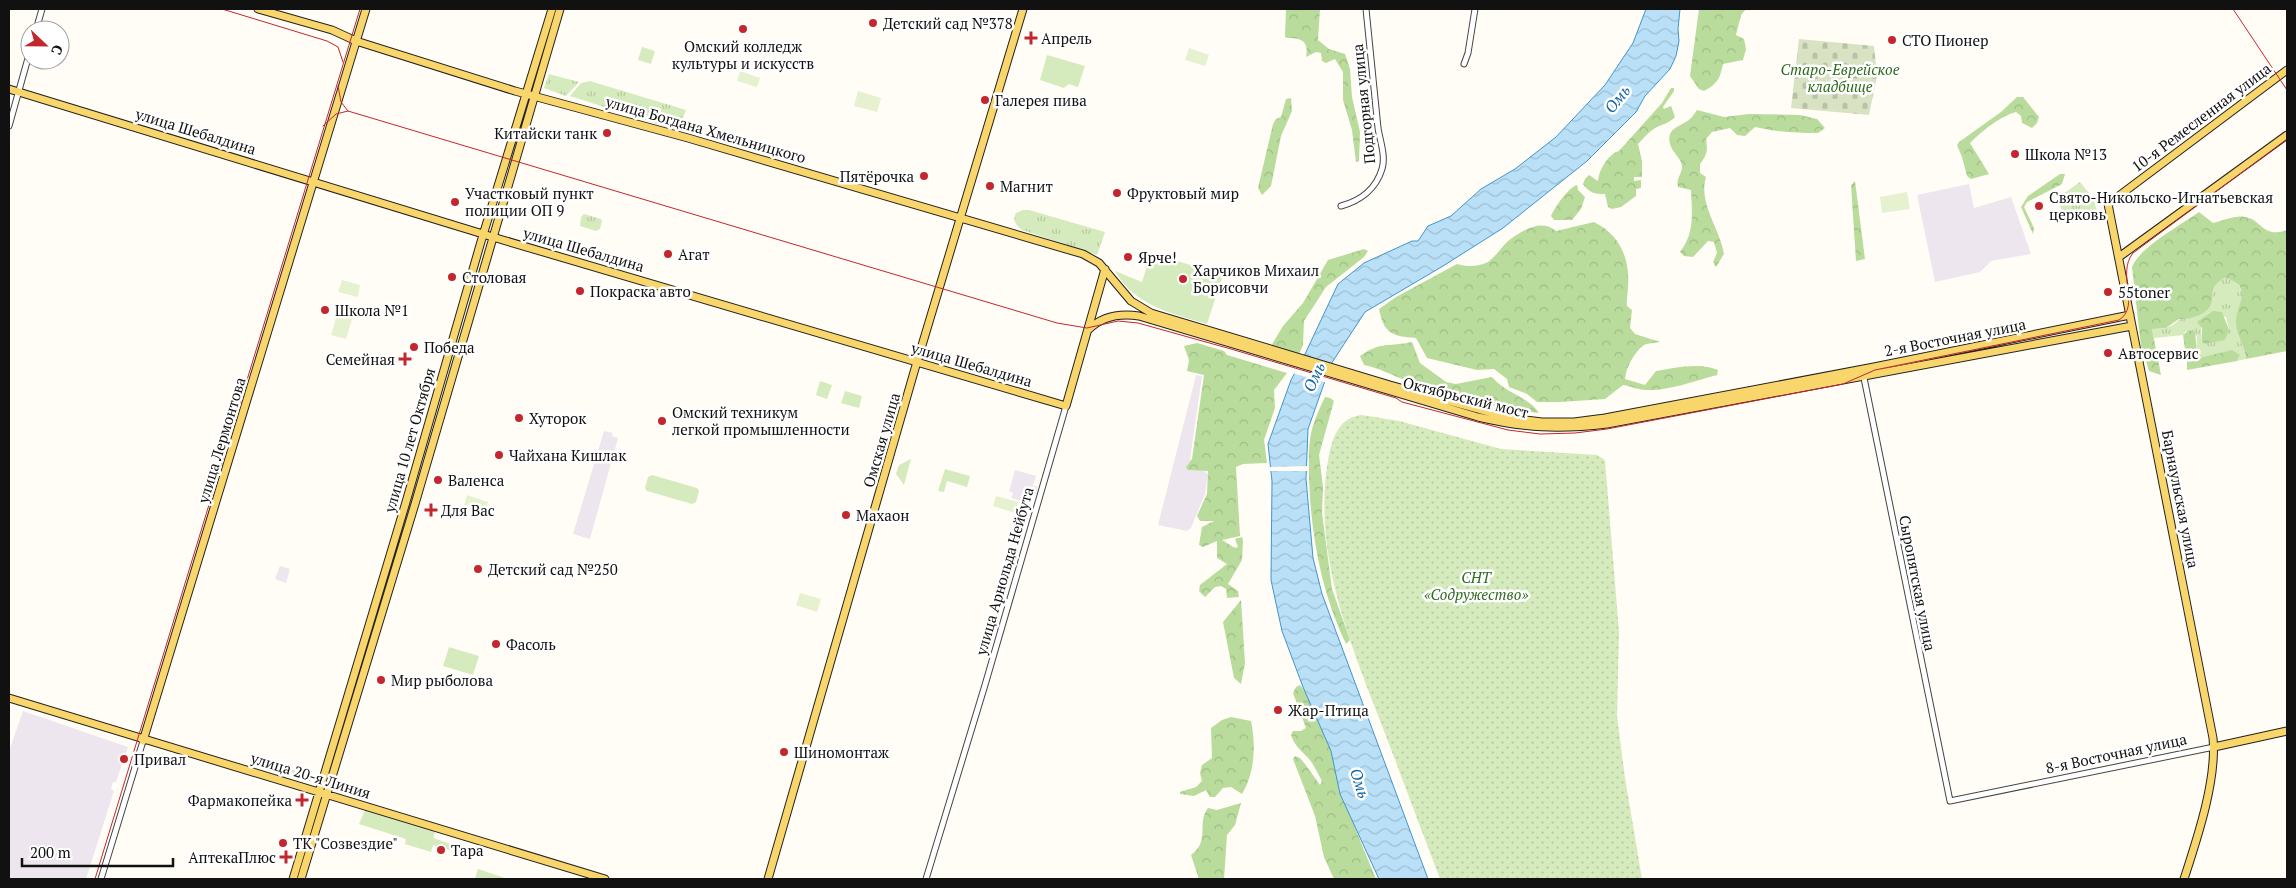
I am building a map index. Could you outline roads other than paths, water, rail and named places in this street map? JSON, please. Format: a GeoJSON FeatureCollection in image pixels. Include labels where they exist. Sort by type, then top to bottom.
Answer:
{"type":"FeatureCollection","features":[{"type":"Feature","properties":{"kind":"main road","name":"улица Богдана Хмельницкого"},"geometry":{"type":"LineString","coordinates":[[258,9],[332,30],[356,41],[530,94],[1092,257],[1131,301],[1151,313],[1234,342]]}},
{"type":"Feature","properties":{"kind":"main road","name":"улица Лермонтова"},"geometry":{"type":"LineString","coordinates":[[143,741],[315,182],[366,9]]}},
{"type":"Feature","properties":{"kind":"main road","name":"улица 10 лет Октября"},"geometry":{"type":"LineString","coordinates":[[301,879],[417,496],[492,237],[552,9]]}},
{"type":"Feature","properties":{"kind":"main road","name":"улица 10 лет Октября"},"geometry":{"type":"LineString","coordinates":[[293,879],[406,502],[483,234],[560,9]]}},
{"type":"Feature","properties":{"kind":"main road","name":"Омская улица"},"geometry":{"type":"LineString","coordinates":[[768,879],[917,362],[1023,9]]}},
{"type":"Feature","properties":{"kind":"main road","name":"10-я Ремесленная улица"},"geometry":{"type":"LineString","coordinates":[[2108,204],[2287,70]]}},
{"type":"Feature","properties":{"kind":"main road","name":"улица Шебалдина"},"geometry":{"type":"LineString","coordinates":[[9,89],[492,237],[1066,406]]}},
{"type":"Feature","properties":{"kind":"main road"},"geometry":{"type":"LineString","coordinates":[[2119,257],[2287,135]]}},
{"type":"Feature","properties":{"kind":"main road","name":"Барнаульская улица"},"geometry":{"type":"LineString","coordinates":[[2108,204],[2202,676],[2214,747],[2206,800],[2184,879]]}},
{"type":"Feature","properties":{"kind":"main road","name":"улица Арнольда Нейбута"},"geometry":{"type":"LineString","coordinates":[[1066,406],[1104,269]]}},
{"type":"Feature","properties":{"kind":"main road"},"geometry":{"type":"LineString","coordinates":[[1086,332],[1101,320],[1126,314],[1234,342]]}},
{"type":"Feature","properties":{"kind":"main road","name":"2-я Восточная улица"},"geometry":{"type":"LineString","coordinates":[[1786,386],[2130,315]]}},
{"type":"Feature","properties":{"kind":"main road","name":"2-я Восточная улица"},"geometry":{"type":"LineString","coordinates":[[1786,386],[1864,377],[2132,326]]}},
{"type":"Feature","properties":{"kind":"main road","name":"Октябрьский мост"},"geometry":{"type":"LineString","coordinates":[[1234,342],[1478,417],[1509,424],[1541,428],[1574,428],[1607,424],[1786,386]]}},
{"type":"Feature","properties":{"kind":"main road","name":"улица 20-я Линия"},"geometry":{"type":"LineString","coordinates":[[9,698],[143,741],[229,764],[605,879]]}},
{"type":"Feature","properties":{"kind":"main road","name":"8-я Восточная улица"},"geometry":{"type":"LineString","coordinates":[[2214,747],[2287,731]]}},
{"type":"Feature","properties":{"kind":"street","name":"Подгорная улица"},"geometry":{"type":"LineString","coordinates":[[1341,206],[1359,200],[1370,191],[1378,180],[1384,159],[1379,134],[1366,9]]}},
{"type":"Feature","properties":{"kind":"street"},"geometry":{"type":"LineString","coordinates":[[1464,64],[1468,53],[1475,9]]}},
{"type":"Feature","properties":{"kind":"street"},"geometry":{"type":"LineString","coordinates":[[9,126],[24,70]]}},
{"type":"Feature","properties":{"kind":"street","name":"Сыропятская улица"},"geometry":{"type":"LineString","coordinates":[[1862,369],[1950,801]]}},
{"type":"Feature","properties":{"kind":"street","name":"улица Арнольда Нейбута"},"geometry":{"type":"LineString","coordinates":[[926,879],[980,702],[1066,406]]}},
{"type":"Feature","properties":{"kind":"street","name":"улица Лермонтова"},"geometry":{"type":"LineString","coordinates":[[101,879],[143,741]]}},
{"type":"Feature","properties":{"kind":"street","name":"8-я Восточная улица"},"geometry":{"type":"LineString","coordinates":[[1950,801],[2214,747]]}},
{"type":"Feature","properties":{"kind":"water","name":"Омь"},"geometry":{"type":"Polygon","coordinates":[[[1646,9],[1680,9],[1679,41],[1676,56],[1670,69],[1645,96],[1636,112],[1587,161],[1503,228],[1365,312],[1331,364],[1308,429],[1306,479],[1313,558],[1322,594],[1428,879],[1379,879],[1340,794],[1331,751],[1303,687],[1282,631],[1271,580],[1272,481],[1268,444],[1291,380],[1338,284],[1364,263],[1412,241],[1418,241],[1428,226],[1451,216],[1481,189],[1515,169],[1556,137],[1605,85],[1633,43],[1646,9]]]}},
{"type":"Feature","properties":{"kind":"tram line"},"geometry":{"type":"LineString","coordinates":[[222,9],[327,41],[338,47],[343,62]]}},
{"type":"Feature","properties":{"kind":"tram line"},"geometry":{"type":"LineString","coordinates":[[95,879],[360,9]]}},
{"type":"Feature","properties":{"kind":"tram line"},"geometry":{"type":"LineString","coordinates":[[2233,9],[2287,90]]}},
{"type":"Feature","properties":{"kind":"tram line"},"geometry":{"type":"LineString","coordinates":[[338,86],[341,102],[348,111]]}},
{"type":"Feature","properties":{"kind":"tram line"},"geometry":{"type":"LineString","coordinates":[[323,126],[336,114],[348,111],[1057,323],[1087,328],[1118,321],[1138,323],[1396,398],[1402,402],[1508,430],[1540,434],[1575,433],[1607,429],[1843,384],[1875,370],[2119,320],[2125,314],[2128,307],[2127,270],[2128,261],[2133,253],[2287,139]]}},
{"type":"Feature","properties":{"kind":"place","name":"Детский сад №378"},"geometry":{"type":"Point","coordinates":[873,23]}},
{"type":"Feature","properties":{"kind":"place","name":"Омский колледж культуры и искусств"},"geometry":{"type":"Point","coordinates":[743,29]}},
{"type":"Feature","properties":{"kind":"place","name":"Апрель"},"geometry":{"type":"Point","coordinates":[1031,38]}},
{"type":"Feature","properties":{"kind":"place","name":"СТО Пионер"},"geometry":{"type":"Point","coordinates":[1892,40]}},
{"type":"Feature","properties":{"kind":"place","name":"Галерея пива"},"geometry":{"type":"Point","coordinates":[985,100]}},
{"type":"Feature","properties":{"kind":"place","name":"Китайски танк"},"geometry":{"type":"Point","coordinates":[607,133]}},
{"type":"Feature","properties":{"kind":"place","name":"Школа №13"},"geometry":{"type":"Point","coordinates":[2015,154]}},
{"type":"Feature","properties":{"kind":"place","name":"Пятёрочка"},"geometry":{"type":"Point","coordinates":[924,176]}},
{"type":"Feature","properties":{"kind":"place","name":"Магнит"},"geometry":{"type":"Point","coordinates":[990,186]}},
{"type":"Feature","properties":{"kind":"place","name":"Фруктовый мир"},"geometry":{"type":"Point","coordinates":[1117,193]}},
{"type":"Feature","properties":{"kind":"place","name":"Участковый пункт полиции ОП 9"},"geometry":{"type":"Point","coordinates":[455,202]}},
{"type":"Feature","properties":{"kind":"place","name":"Свято-Никольско-Игнатьевская церковь"},"geometry":{"type":"Point","coordinates":[2039,206]}},
{"type":"Feature","properties":{"kind":"place","name":"Агат"},"geometry":{"type":"Point","coordinates":[668,254]}},
{"type":"Feature","properties":{"kind":"place","name":"Ярче!"},"geometry":{"type":"Point","coordinates":[1128,257]}},
{"type":"Feature","properties":{"kind":"place","name":"Столовая"},"geometry":{"type":"Point","coordinates":[452,277]}},
{"type":"Feature","properties":{"kind":"place","name":"Харчиков Михаил Борисовчи"},"geometry":{"type":"Point","coordinates":[1183,279]}},
{"type":"Feature","properties":{"kind":"place","name":"Покраска авто"},"geometry":{"type":"Point","coordinates":[580,291]}},
{"type":"Feature","properties":{"kind":"place","name":"55toner"},"geometry":{"type":"Point","coordinates":[2108,292]}},
{"type":"Feature","properties":{"kind":"place","name":"Школа №1"},"geometry":{"type":"Point","coordinates":[325,310]}},
{"type":"Feature","properties":{"kind":"place","name":"Победа"},"geometry":{"type":"Point","coordinates":[414,347]}},
{"type":"Feature","properties":{"kind":"place","name":"Автосервис"},"geometry":{"type":"Point","coordinates":[2108,353]}},
{"type":"Feature","properties":{"kind":"place","name":"Семейная"},"geometry":{"type":"Point","coordinates":[405,359]}},
{"type":"Feature","properties":{"kind":"place","name":"Хуторок"},"geometry":{"type":"Point","coordinates":[519,418]}},
{"type":"Feature","properties":{"kind":"place","name":"Омский техникум легкой промышленности"},"geometry":{"type":"Point","coordinates":[662,421]}},
{"type":"Feature","properties":{"kind":"place","name":"Чайхана Кишлак"},"geometry":{"type":"Point","coordinates":[499,455]}},
{"type":"Feature","properties":{"kind":"place","name":"Валенса"},"geometry":{"type":"Point","coordinates":[438,480]}},
{"type":"Feature","properties":{"kind":"place","name":"Для Вас"},"geometry":{"type":"Point","coordinates":[431,510]}},
{"type":"Feature","properties":{"kind":"place","name":"Махаон"},"geometry":{"type":"Point","coordinates":[846,515]}},
{"type":"Feature","properties":{"kind":"place","name":"Детский сад №250"},"geometry":{"type":"Point","coordinates":[478,569]}},
{"type":"Feature","properties":{"kind":"place","name":"Фасоль"},"geometry":{"type":"Point","coordinates":[496,644]}},
{"type":"Feature","properties":{"kind":"place","name":"Мир рыболова"},"geometry":{"type":"Point","coordinates":[381,680]}},
{"type":"Feature","properties":{"kind":"place","name":"Жар-Птица"},"geometry":{"type":"Point","coordinates":[1278,710]}},
{"type":"Feature","properties":{"kind":"place","name":"Шиномонтаж"},"geometry":{"type":"Point","coordinates":[784,752]}},
{"type":"Feature","properties":{"kind":"place","name":"Привал"},"geometry":{"type":"Point","coordinates":[124,759]}},
{"type":"Feature","properties":{"kind":"place","name":"Фармакопейка"},"geometry":{"type":"Point","coordinates":[302,800]}},
{"type":"Feature","properties":{"kind":"place","name":"ТК \"Созвездие\""},"geometry":{"type":"Point","coordinates":[283,843]}},
{"type":"Feature","properties":{"kind":"place","name":"Тара"},"geometry":{"type":"Point","coordinates":[441,850]}},
{"type":"Feature","properties":{"kind":"place","name":"АптекаПлюс"},"geometry":{"type":"Point","coordinates":[286,857]}},
{"type":"Feature","properties":{"kind":"park label","name":"Старо-Еврейское кладбище"},"geometry":{"type":"Point","coordinates":[1840,78]}},
{"type":"Feature","properties":{"kind":"park label","name":"СНТ «Содружество»"},"geometry":{"type":"Point","coordinates":[1476,586]}}]}
